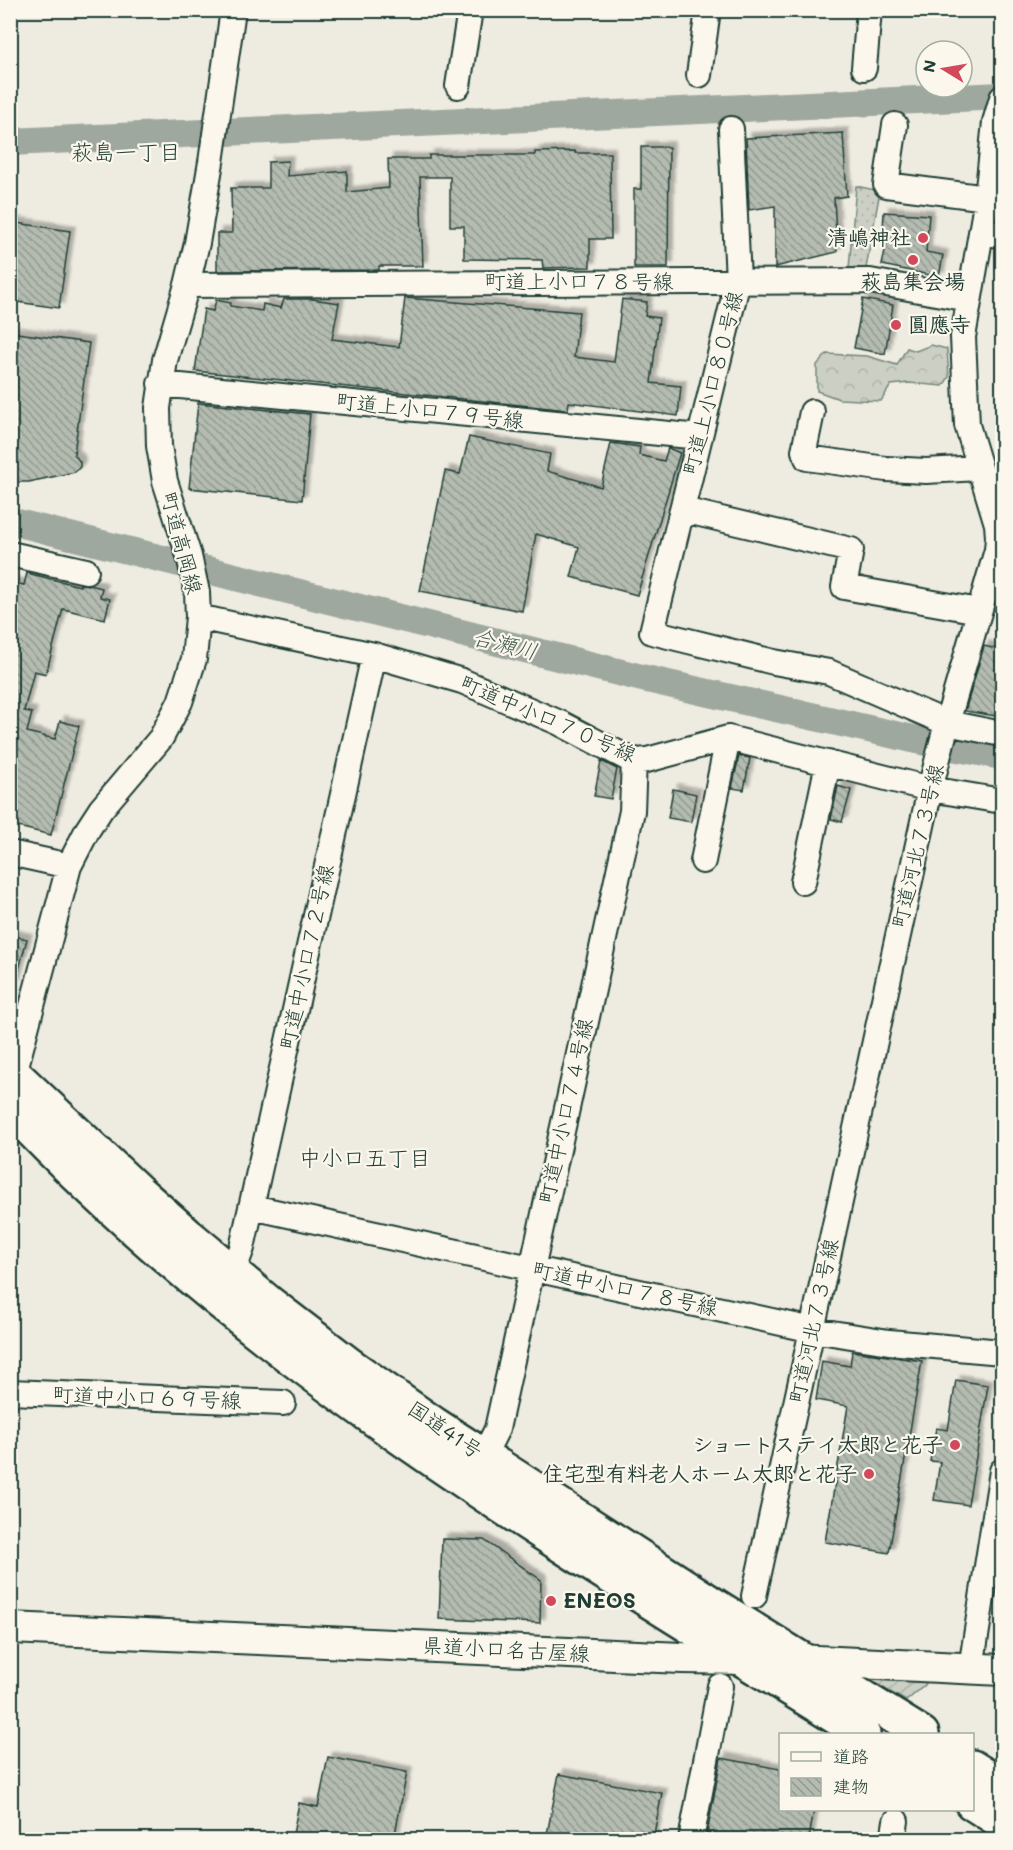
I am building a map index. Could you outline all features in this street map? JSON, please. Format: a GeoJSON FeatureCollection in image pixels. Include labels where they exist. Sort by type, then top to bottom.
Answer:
{"type":"FeatureCollection","features":[{"type":"Feature","properties":{"kind":"highway","name":"国道41号"},"geometry":{"type":"LineString","coordinates":[[12,1078],[189,1236],[268,1302],[350,1365],[434,1425],[920,1733]]}},
{"type":"Feature","properties":{"kind":"highway","name":"国道41号"},"geometry":{"type":"LineString","coordinates":[[10,1108],[48,1148],[136,1231],[283,1352],[394,1432],[557,1542],[861,1733]]}},
{"type":"Feature","properties":{"kind":"highway"},"geometry":{"type":"LineString","coordinates":[[974,1768],[1002,1786]]}},
{"type":"Feature","properties":{"kind":"highway"},"geometry":{"type":"LineString","coordinates":[[974,1804],[1002,1822]]}},
{"type":"Feature","properties":{"kind":"main road","name":"県道小口名古屋線"},"geometry":{"type":"LineString","coordinates":[[10,1628],[1002,1670]]}},
{"type":"Feature","properties":{"kind":"street","name":"町道高岡線"},"geometry":{"type":"LineString","coordinates":[[12,1078],[69,866],[101,809],[151,751],[171,722],[191,670],[197,640],[197,592],[194,573],[170,501],[161,462],[158,431],[160,384],[167,350],[197,243],[233,10]]}},
{"type":"Feature","properties":{"kind":"street"},"geometry":{"type":"LineString","coordinates":[[470,10],[464,86],[481,10]]}},
{"type":"Feature","properties":{"kind":"street"},"geometry":{"type":"LineString","coordinates":[[699,75],[708,10]]}},
{"type":"Feature","properties":{"kind":"street"},"geometry":{"type":"LineString","coordinates":[[864,68],[869,10]]}},
{"type":"Feature","properties":{"kind":"street","name":"町道河北７３号線"},"geometry":{"type":"LineString","coordinates":[[754,1596],[930,789],[979,611],[996,574],[1000,536],[967,425],[963,337],[969,299],[992,233],[987,198],[995,122],[1000,105]]}},
{"type":"Feature","properties":{"kind":"street"},"geometry":{"type":"LineString","coordinates":[[895,125],[885,185],[987,198]]}},
{"type":"Feature","properties":{"kind":"street","name":"町道上小口８０号線"},"geometry":{"type":"LineString","coordinates":[[731,129],[738,281],[652,632],[774,662],[829,672],[946,726]]}},
{"type":"Feature","properties":{"kind":"street","name":"町道上小口７８号線"},"geometry":{"type":"LineString","coordinates":[[187,285],[870,281],[969,299]]}},
{"type":"Feature","properties":{"kind":"street","name":"町道上小口７９号線"},"geometry":{"type":"LineString","coordinates":[[160,384],[700,437]]}},
{"type":"Feature","properties":{"kind":"street"},"geometry":{"type":"LineString","coordinates":[[812,412],[804,451],[807,458],[886,470],[926,471],[979,468]]}},
{"type":"Feature","properties":{"kind":"street"},"geometry":{"type":"LineString","coordinates":[[683,510],[851,550],[844,587],[979,611]]}},
{"type":"Feature","properties":{"kind":"street"},"geometry":{"type":"LineString","coordinates":[[10,554],[86,571]]}},
{"type":"Feature","properties":{"kind":"street","name":"町道中小口７０号線"},"geometry":{"type":"LineString","coordinates":[[198,617],[374,655],[462,681],[560,723],[633,769],[647,760],[728,738],[930,789],[1002,801]]}},
{"type":"Feature","properties":{"kind":"street","name":"町道中小口７２号線"},"geometry":{"type":"LineString","coordinates":[[238,1259],[252,1207],[374,655]]}},
{"type":"Feature","properties":{"kind":"street"},"geometry":{"type":"LineString","coordinates":[[946,726],[1002,734]]}},
{"type":"Feature","properties":{"kind":"street"},"geometry":{"type":"LineString","coordinates":[[703,861],[728,738]]}},
{"type":"Feature","properties":{"kind":"street"},"geometry":{"type":"LineString","coordinates":[[803,882],[828,763]]}},
{"type":"Feature","properties":{"kind":"street","name":"町道中小口７４号線"},"geometry":{"type":"LineString","coordinates":[[485,1439],[525,1267],[619,809],[633,769]]}},
{"type":"Feature","properties":{"kind":"street"},"geometry":{"type":"LineString","coordinates":[[10,853],[69,866]]}},
{"type":"Feature","properties":{"kind":"street","name":"町道中小口７８号線"},"geometry":{"type":"LineString","coordinates":[[252,1207],[813,1330],[889,1342],[1002,1352]]}},
{"type":"Feature","properties":{"kind":"street","name":"町道中小口６９号線"},"geometry":{"type":"LineString","coordinates":[[10,1392],[283,1403]]}},
{"type":"Feature","properties":{"kind":"street"},"geometry":{"type":"LineString","coordinates":[[970,1668],[1002,1472]]}},
{"type":"Feature","properties":{"kind":"street"},"geometry":{"type":"LineString","coordinates":[[691,1839],[720,1686]]}},
{"type":"Feature","properties":{"kind":"green space"},"geometry":{"type":"Polygon","coordinates":[[[856,186],[880,191],[866,268],[849,268],[856,186]]]}},
{"type":"Feature","properties":{"kind":"green space"},"geometry":{"type":"Polygon","coordinates":[[[931,345],[947,349],[949,377],[943,386],[909,383],[891,385],[881,401],[839,399],[817,391],[817,365],[827,354],[867,356],[897,365],[907,348],[916,351],[931,345]]]}},
{"type":"Feature","properties":{"kind":"green space"},"geometry":{"type":"Polygon","coordinates":[[[873,1677],[927,1681],[906,1701],[871,1681],[873,1677]]]}},
{"type":"Feature","properties":{"kind":"building"},"geometry":{"type":"Polygon","coordinates":[[[843,133],[847,196],[834,198],[837,252],[775,267],[775,206],[749,210],[746,138],[843,133]]]}},
{"type":"Feature","properties":{"kind":"building"},"geometry":{"type":"Polygon","coordinates":[[[641,147],[669,147],[668,267],[634,267],[634,189],[641,189],[641,147]]]}},
{"type":"Feature","properties":{"kind":"building"},"geometry":{"type":"Polygon","coordinates":[[[575,151],[575,153],[610,153],[611,239],[590,239],[590,267],[543,268],[542,260],[464,259],[464,226],[450,226],[450,177],[420,177],[423,266],[379,266],[379,270],[217,271],[217,233],[232,233],[231,188],[268,188],[268,162],[288,161],[287,176],[347,171],[347,192],[389,188],[388,159],[429,159],[429,155],[535,155],[535,152],[575,151]]]}},
{"type":"Feature","properties":{"kind":"building"},"geometry":{"type":"Polygon","coordinates":[[[884,212],[929,215],[926,252],[943,255],[939,277],[882,265],[889,231],[883,230],[884,212]]]}},
{"type":"Feature","properties":{"kind":"building"},"geometry":{"type":"Polygon","coordinates":[[[10,222],[70,231],[59,308],[10,301],[10,222]]]}},
{"type":"Feature","properties":{"kind":"building"},"geometry":{"type":"Polygon","coordinates":[[[405,298],[579,312],[574,357],[614,362],[622,299],[647,302],[645,316],[659,318],[651,383],[681,386],[678,416],[569,402],[568,410],[195,371],[204,309],[213,311],[216,300],[231,303],[230,306],[262,311],[263,304],[281,308],[284,299],[312,299],[339,303],[332,339],[399,347],[405,298]]]}},
{"type":"Feature","properties":{"kind":"building"},"geometry":{"type":"Polygon","coordinates":[[[863,299],[893,305],[885,354],[854,348],[863,299]]]}},
{"type":"Feature","properties":{"kind":"building"},"geometry":{"type":"Polygon","coordinates":[[[10,332],[89,343],[74,454],[80,462],[80,467],[75,472],[29,482],[10,482],[10,332]]]}},
{"type":"Feature","properties":{"kind":"building"},"geometry":{"type":"Polygon","coordinates":[[[198,403],[310,414],[302,500],[189,488],[198,403]]]}},
{"type":"Feature","properties":{"kind":"building"},"geometry":{"type":"Polygon","coordinates":[[[469,437],[550,454],[547,471],[601,487],[611,443],[640,447],[639,455],[664,461],[668,448],[680,453],[637,595],[571,577],[579,547],[536,534],[522,611],[420,591],[445,471],[460,474],[469,437]]]}},
{"type":"Feature","properties":{"kind":"building"},"geometry":{"type":"Polygon","coordinates":[[[27,573],[80,586],[80,584],[102,588],[100,597],[110,599],[105,619],[63,609],[46,674],[34,671],[24,711],[32,713],[27,732],[55,739],[60,721],[79,726],[51,835],[10,825],[10,582],[24,585],[27,573]]]}},
{"type":"Feature","properties":{"kind":"building"},"geometry":{"type":"Polygon","coordinates":[[[984,646],[1002,650],[1002,717],[965,711],[984,646]]]}},
{"type":"Feature","properties":{"kind":"building"},"geometry":{"type":"Polygon","coordinates":[[[739,756],[750,758],[744,790],[732,788],[739,756]]]}},
{"type":"Feature","properties":{"kind":"building"},"geometry":{"type":"Polygon","coordinates":[[[601,761],[617,769],[611,799],[594,796],[601,761]]]}},
{"type":"Feature","properties":{"kind":"building"},"geometry":{"type":"Polygon","coordinates":[[[838,786],[851,790],[842,822],[831,819],[838,786]]]}},
{"type":"Feature","properties":{"kind":"building"},"geometry":{"type":"Polygon","coordinates":[[[673,789],[696,794],[691,822],[668,818],[673,789]]]}},
{"type":"Feature","properties":{"kind":"building"},"geometry":{"type":"Polygon","coordinates":[[[10,935],[27,939],[15,984],[10,983],[10,935]]]}},
{"type":"Feature","properties":{"kind":"building","name":"住宅型有料老人ホーム太郎と花子"},"geometry":{"type":"Polygon","coordinates":[[[852,1351],[922,1361],[889,1553],[825,1542],[848,1406],[816,1400],[822,1361],[850,1366],[852,1351]]]}},
{"type":"Feature","properties":{"kind":"building","name":"ショートステイ太郎と花子"},"geometry":{"type":"Polygon","coordinates":[[[956,1380],[988,1385],[968,1505],[934,1500],[940,1462],[930,1461],[936,1428],[948,1430],[956,1380]]]}},
{"type":"Feature","properties":{"kind":"building"},"geometry":{"type":"Polygon","coordinates":[[[442,1539],[484,1540],[541,1580],[540,1623],[439,1619],[442,1539]]]}},
{"type":"Feature","properties":{"kind":"building"},"geometry":{"type":"Polygon","coordinates":[[[328,1757],[407,1772],[394,1839],[292,1839],[299,1803],[318,1807],[328,1757]]]}},
{"type":"Feature","properties":{"kind":"building"},"geometry":{"type":"Polygon","coordinates":[[[721,1758],[779,1769],[779,1811],[814,1811],[809,1839],[706,1839],[721,1758]]]}},
{"type":"Feature","properties":{"kind":"building"},"geometry":{"type":"Polygon","coordinates":[[[559,1774],[662,1793],[653,1839],[546,1839],[559,1774]]]}},
{"type":"Feature","properties":{"kind":"waterway"},"geometry":{"type":"LineString","coordinates":[[10,142],[1002,96]]}},
{"type":"Feature","properties":{"kind":"waterway","name":"合瀬川"},"geometry":{"type":"LineString","coordinates":[[10,521],[642,678],[935,744],[1002,756]]}},
{"type":"Feature","properties":{"kind":"place","name":"清嶋神社"},"geometry":{"type":"Point","coordinates":[923,238]}},
{"type":"Feature","properties":{"kind":"place","name":"萩島集会場"},"geometry":{"type":"Point","coordinates":[913,260]}},
{"type":"Feature","properties":{"kind":"place","name":"圓應寺"},"geometry":{"type":"Point","coordinates":[896,325]}},
{"type":"Feature","properties":{"kind":"place","name":"ショートステイ太郎と花子"},"geometry":{"type":"Point","coordinates":[955,1445]}},
{"type":"Feature","properties":{"kind":"place","name":"住宅型有料老人ホーム太郎と花子"},"geometry":{"type":"Point","coordinates":[869,1474]}},
{"type":"Feature","properties":{"kind":"place","name":"ENEOS"},"geometry":{"type":"Point","coordinates":[551,1601]}},
{"type":"Feature","properties":{"kind":"district","name":"萩島一丁目"},"geometry":{"type":"Point","coordinates":[126,152]}},
{"type":"Feature","properties":{"kind":"district","name":"中小口五丁目"},"geometry":{"type":"Point","coordinates":[365,1158]}}]}
